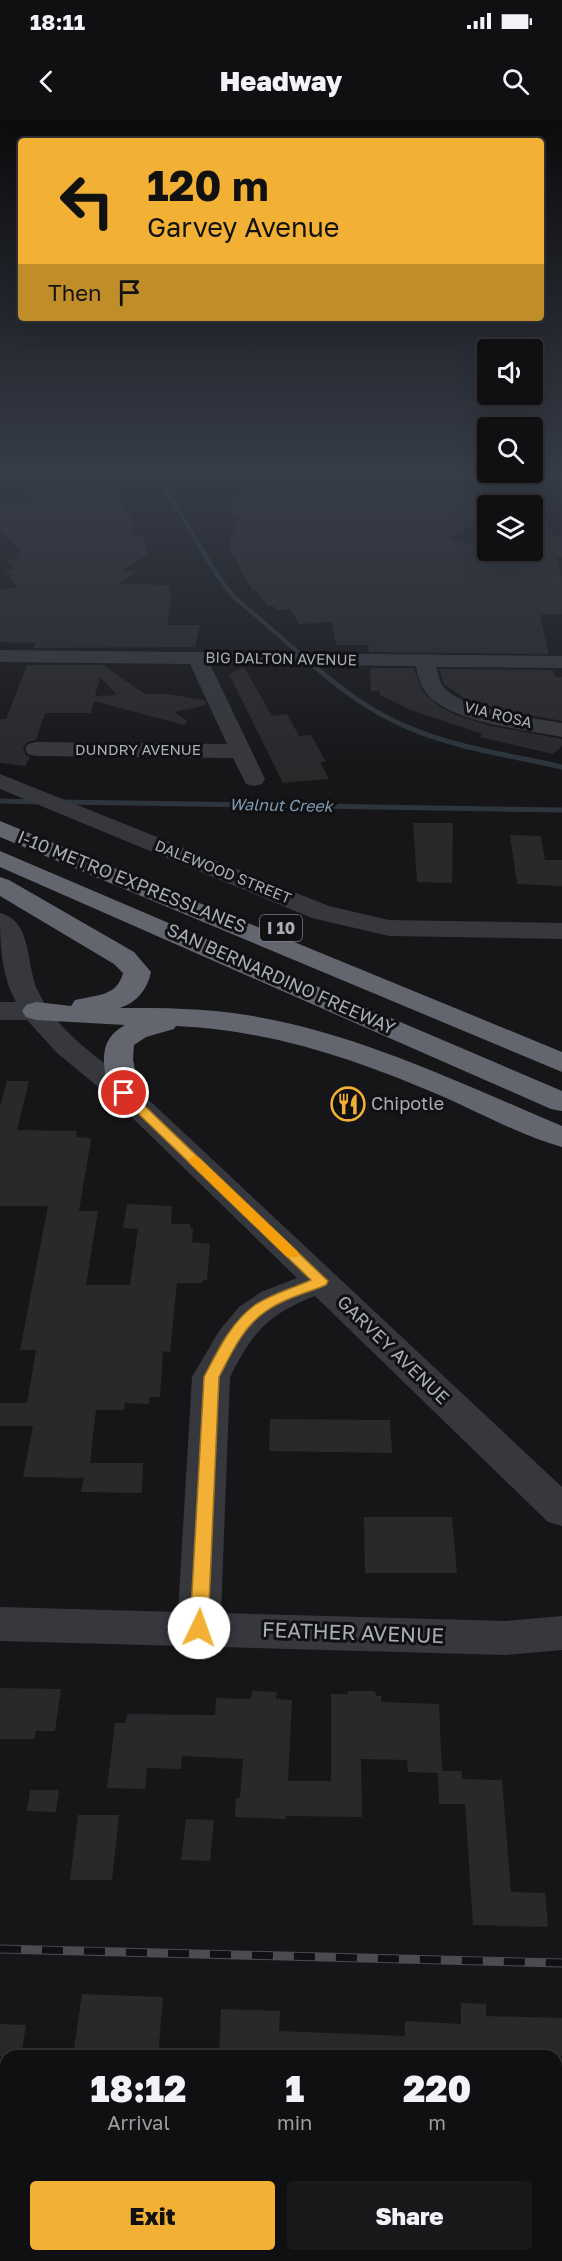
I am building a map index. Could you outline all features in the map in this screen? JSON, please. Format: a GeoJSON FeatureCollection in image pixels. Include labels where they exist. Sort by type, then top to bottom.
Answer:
{"type":"FeatureCollection","features":[{"type":"Feature","properties":{"kind":"highway","name":"I 10"},"geometry":{"type":"LineString","coordinates":[[0,813],[562,1043]]}},
{"type":"Feature","properties":{"kind":"highway","name":"I-10 METRO EXPRESSLANES"},"geometry":{"type":"LineString","coordinates":[[0,828],[562,1063]]}},
{"type":"Feature","properties":{"kind":"highway","name":"I-10 METRO EXPRESSLANES"},"geometry":{"type":"LineString","coordinates":[[0,844],[10,862]]}},
{"type":"Feature","properties":{"kind":"highway","name":"SAN BERNARDINO FREEWAY"},"geometry":{"type":"LineString","coordinates":[[10,862],[562,1102]]}},
{"type":"Feature","properties":{"kind":"highway"},"geometry":{"type":"LineString","coordinates":[[0,885],[124,958],[137,972],[131,990],[110,1002],[36,1011]]}},
{"type":"Feature","properties":{"kind":"highway"},"geometry":{"type":"LineString","coordinates":[[36,1011],[75,1016],[167,1017],[277,1029],[348,1050],[562,1137]]}},
{"type":"Feature","properties":{"kind":"highway"},"geometry":{"type":"LineString","coordinates":[[124,1093],[117,1053],[123,1039],[138,1030],[159,1024],[211,1021]]}},
{"type":"Feature","properties":{"kind":"street","name":"BIG DALTON AVENUE"},"geometry":{"type":"LineString","coordinates":[[0,656],[562,662]]}},
{"type":"Feature","properties":{"kind":"street"},"geometry":{"type":"LineString","coordinates":[[197,658],[254,779]]}},
{"type":"Feature","properties":{"kind":"street","name":"VIA ROSA"},"geometry":{"type":"LineString","coordinates":[[424,660],[434,689],[447,701],[479,712],[562,730]]}},
{"type":"Feature","properties":{"kind":"street","name":"DUNDRY AVENUE"},"geometry":{"type":"LineString","coordinates":[[36,750],[240,751]]}},
{"type":"Feature","properties":{"kind":"street","name":"DALEWOOD STREET"},"geometry":{"type":"LineString","coordinates":[[0,781],[321,912],[389,928],[562,932]]}},
{"type":"Feature","properties":{"kind":"street","name":"GARVEY AVENUE"},"geometry":{"type":"LineString","coordinates":[[0,921],[7,927],[15,943],[15,967],[23,990],[52,1033],[124,1093],[562,1510]]}},
{"type":"Feature","properties":{"kind":"street"},"geometry":{"type":"LineString","coordinates":[[0,1011],[36,1011]]}},
{"type":"Feature","properties":{"kind":"street"},"geometry":{"type":"LineString","coordinates":[[199,1628],[211,1377],[229,1344],[247,1320],[261,1307],[321,1281]]}},
{"type":"Feature","properties":{"kind":"street","name":"FEATHER AVENUE"},"geometry":{"type":"LineString","coordinates":[[0,1624],[506,1638],[562,1633]]}},
{"type":"Feature","properties":{"kind":"building"},"geometry":{"type":"Polygon","coordinates":[[[6,571],[137,572],[119,584],[170,585],[168,590],[172,590],[167,625],[200,625],[195,647],[33,648],[35,643],[0,642],[0,590],[18,587],[6,571]]]}},
{"type":"Feature","properties":{"kind":"building"},"geometry":{"type":"Polygon","coordinates":[[[242,571],[560,571],[562,614],[540,615],[549,654],[369,652],[368,645],[336,645],[332,622],[299,624],[290,609],[276,610],[273,606],[267,606],[256,590],[253,591],[242,571]]]}},
{"type":"Feature","properties":{"kind":"building"},"geometry":{"type":"Polygon","coordinates":[[[27,665],[103,665],[145,694],[167,694],[204,700],[207,705],[174,712],[187,721],[185,725],[94,701],[91,713],[45,713],[36,740],[27,742],[23,748],[26,755],[30,757],[25,766],[0,763],[0,719],[6,719],[27,665]],[[100,677],[95,696],[117,695],[100,677]]]}},
{"type":"Feature","properties":{"kind":"building"},"geometry":{"type":"Polygon","coordinates":[[[244,667],[272,716],[287,714],[299,736],[311,735],[326,762],[320,762],[329,779],[283,783],[229,674],[244,667]]]}},
{"type":"Feature","properties":{"kind":"building"},"geometry":{"type":"Polygon","coordinates":[[[370,668],[414,668],[422,691],[440,707],[456,715],[491,726],[562,739],[562,746],[553,754],[479,737],[483,734],[413,711],[380,695],[380,691],[371,691],[370,668]]]}},
{"type":"Feature","properties":{"kind":"building"},"geometry":{"type":"Polygon","coordinates":[[[439,669],[553,670],[555,677],[562,677],[562,721],[498,709],[464,698],[444,684],[439,669]]]}},
{"type":"Feature","properties":{"kind":"building"},"geometry":{"type":"Polygon","coordinates":[[[413,823],[453,823],[452,883],[417,882],[413,823]]]}},
{"type":"Feature","properties":{"kind":"building"},"geometry":{"type":"Polygon","coordinates":[[[510,835],[541,836],[545,860],[562,860],[562,886],[517,884],[510,835]]]}},
{"type":"Feature","properties":{"kind":"building"},"geometry":{"type":"Polygon","coordinates":[[[7,1081],[29,1081],[17,1130],[77,1131],[76,1137],[91,1140],[79,1211],[98,1211],[86,1285],[130,1285],[138,1229],[123,1228],[127,1204],[172,1206],[171,1224],[190,1224],[190,1228],[193,1228],[192,1242],[210,1244],[207,1280],[203,1280],[203,1283],[177,1283],[170,1352],[163,1351],[160,1397],[150,1397],[149,1404],[125,1403],[124,1410],[96,1410],[90,1463],[143,1463],[142,1493],[81,1492],[84,1478],[23,1477],[33,1426],[0,1426],[0,1403],[27,1403],[36,1350],[20,1350],[48,1206],[0,1206],[0,1107],[7,1081]]]}},
{"type":"Feature","properties":{"kind":"building"},"geometry":{"type":"Polygon","coordinates":[[[270,1419],[390,1420],[392,1453],[269,1451],[270,1419]]]}},
{"type":"Feature","properties":{"kind":"building"},"geometry":{"type":"Polygon","coordinates":[[[364,1517],[452,1517],[457,1573],[365,1573],[364,1517]]]}},
{"type":"Feature","properties":{"kind":"building"},"geometry":{"type":"Polygon","coordinates":[[[0,1688],[61,1689],[55,1731],[36,1731],[34,1739],[0,1739],[0,1688]]]}},
{"type":"Feature","properties":{"kind":"building"},"geometry":{"type":"Polygon","coordinates":[[[252,1691],[277,1692],[276,1699],[292,1700],[288,1781],[331,1781],[331,1694],[348,1694],[348,1691],[375,1691],[376,1696],[381,1696],[381,1702],[439,1704],[442,1771],[462,1771],[462,1779],[502,1780],[511,1892],[545,1893],[548,1927],[473,1925],[465,1804],[439,1804],[438,1773],[408,1772],[407,1760],[361,1759],[362,1817],[286,1816],[286,1819],[235,1817],[236,1798],[240,1798],[243,1759],[182,1756],[181,1769],[147,1768],[145,1789],[107,1788],[115,1723],[126,1723],[127,1714],[215,1715],[216,1698],[251,1699],[252,1691]]]}},
{"type":"Feature","properties":{"kind":"building"},"geometry":{"type":"Polygon","coordinates":[[[30,1790],[59,1790],[56,1812],[27,1811],[30,1790]]]}},
{"type":"Feature","properties":{"kind":"building"},"geometry":{"type":"Polygon","coordinates":[[[78,1815],[119,1815],[112,1880],[70,1880],[78,1815]]]}},
{"type":"Feature","properties":{"kind":"building"},"geometry":{"type":"Polygon","coordinates":[[[186,1819],[214,1820],[210,1861],[181,1860],[186,1819]]]}},
{"type":"Feature","properties":{"kind":"building"},"geometry":{"type":"Polygon","coordinates":[[[82,1994],[163,1997],[159,2050],[74,2050],[82,1994]]]}},
{"type":"Feature","properties":{"kind":"building"},"geometry":{"type":"Polygon","coordinates":[[[461,2003],[486,2004],[486,2016],[562,2018],[562,2050],[219,2050],[221,2009],[280,2011],[279,2031],[405,2036],[405,2021],[461,2024],[461,2003]]]}},
{"type":"Feature","properties":{"kind":"building"},"geometry":{"type":"Polygon","coordinates":[[[0,2024],[26,2025],[22,2050],[0,2050],[0,2024]]]}},
{"type":"Feature","properties":{"kind":"waterway","name":"Walnut Creek"},"geometry":{"type":"LineString","coordinates":[[215,571],[233,596],[314,666]]}},
{"type":"Feature","properties":{"kind":"waterway","name":"Walnut Creek"},"geometry":{"type":"LineString","coordinates":[[312,664],[356,699],[380,714],[424,734],[482,750],[562,767]]}},
{"type":"Feature","properties":{"kind":"waterway","name":"Walnut Creek"},"geometry":{"type":"LineString","coordinates":[[0,801],[40,802]]}},
{"type":"Feature","properties":{"kind":"waterway","name":"Walnut Creek"},"geometry":{"type":"LineString","coordinates":[[61,802],[562,810]]}},
{"type":"Feature","properties":{"kind":"railway"},"geometry":{"type":"LineString","coordinates":[[0,1949],[562,1963]]}},
{"type":"Feature","properties":{"kind":"slow traffic"},"geometry":{"type":"LineString","coordinates":[[194,1160],[292,1254]]}},
{"type":"Feature","properties":{"kind":"place","name":"Chipotle"},"geometry":{"type":"Point","coordinates":[348,1104]}},
{"type":"Feature","properties":{"kind":"route"},"geometry":{"type":"LineString","coordinates":[[124,1093],[321,1281],[261,1307],[247,1320],[229,1344],[211,1377],[199,1628]]}}]}
